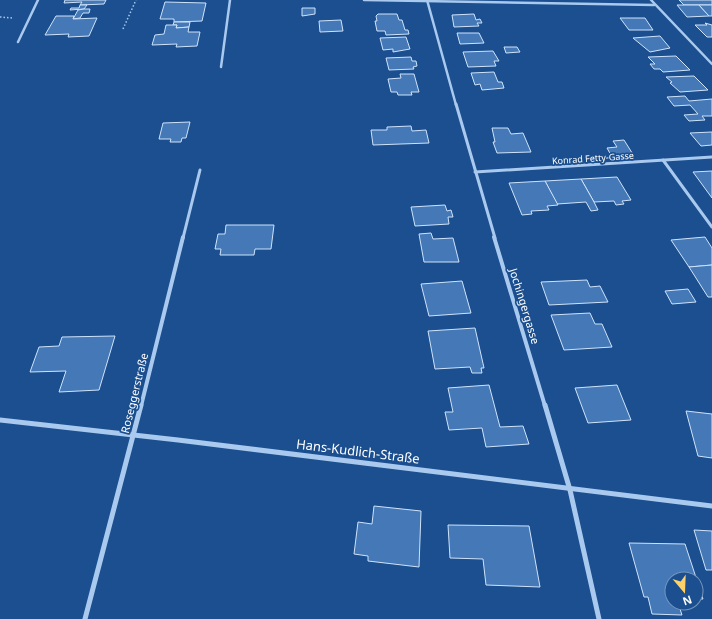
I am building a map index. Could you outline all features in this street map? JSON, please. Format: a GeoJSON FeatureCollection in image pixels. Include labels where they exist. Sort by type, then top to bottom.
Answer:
{"type":"FeatureCollection","features":[{"type":"Feature","properties":{"kind":"street"},"geometry":{"type":"LineString","coordinates":[[18,42],[38,0]]}},
{"type":"Feature","properties":{"kind":"street"},"geometry":{"type":"LineString","coordinates":[[221,67],[230,0]]}},
{"type":"Feature","properties":{"kind":"street"},"geometry":{"type":"LineString","coordinates":[[364,0],[654,5]]}},
{"type":"Feature","properties":{"kind":"street"},"geometry":{"type":"LineString","coordinates":[[651,0],[654,5],[712,64]]}},
{"type":"Feature","properties":{"kind":"street","name":"Jochingergasse"},"geometry":{"type":"LineString","coordinates":[[427,1],[475,172],[570,490],[599,619]]}},
{"type":"Feature","properties":{"kind":"street","name":"Konrad Fetty-Gasse"},"geometry":{"type":"LineString","coordinates":[[475,172],[712,157]]}},
{"type":"Feature","properties":{"kind":"street"},"geometry":{"type":"LineString","coordinates":[[663,160],[712,226]]}},
{"type":"Feature","properties":{"kind":"street","name":"Roseggerstraße"},"geometry":{"type":"LineString","coordinates":[[85,619],[134,434],[200,170]]}},
{"type":"Feature","properties":{"kind":"street","name":"Hans-Kudlich-Straße"},"geometry":{"type":"LineString","coordinates":[[0,420],[134,434],[570,490],[712,506]]}},
{"type":"Feature","properties":{"kind":"path"},"geometry":{"type":"LineString","coordinates":[[124,30],[136,0]]}},
{"type":"Feature","properties":{"kind":"building"},"geometry":{"type":"Polygon","coordinates":[[[65,0],[106,0],[104,4],[80,5],[82,2],[64,3],[65,0]]]}},
{"type":"Feature","properties":{"kind":"building"},"geometry":{"type":"Polygon","coordinates":[[[679,0],[712,0],[712,5],[684,5],[679,0]]]}},
{"type":"Feature","properties":{"kind":"building"},"geometry":{"type":"Polygon","coordinates":[[[165,2],[206,3],[202,21],[174,22],[174,19],[160,19],[165,2]]]}},
{"type":"Feature","properties":{"kind":"building"},"geometry":{"type":"Polygon","coordinates":[[[80,5],[87,5],[84,9],[70,10],[71,8],[79,8],[80,5]]]}},
{"type":"Feature","properties":{"kind":"building"},"geometry":{"type":"Polygon","coordinates":[[[677,5],[699,5],[709,16],[687,17],[677,5]]]}},
{"type":"Feature","properties":{"kind":"building"},"geometry":{"type":"Polygon","coordinates":[[[699,5],[712,5],[712,16],[709,16],[699,5]]]}},
{"type":"Feature","properties":{"kind":"building"},"geometry":{"type":"Polygon","coordinates":[[[302,8],[315,8],[315,14],[302,16],[302,8]]]}},
{"type":"Feature","properties":{"kind":"building"},"geometry":{"type":"Polygon","coordinates":[[[90,9],[89,13],[83,13],[80,18],[73,19],[78,10],[90,9]]]}},
{"type":"Feature","properties":{"kind":"building"},"geometry":{"type":"Polygon","coordinates":[[[378,14],[397,14],[399,20],[402,20],[405,30],[408,30],[409,34],[386,35],[385,31],[377,31],[375,21],[377,21],[376,16],[378,14]]]}},
{"type":"Feature","properties":{"kind":"building"},"geometry":{"type":"Polygon","coordinates":[[[474,14],[476,20],[480,19],[482,23],[477,23],[479,26],[454,27],[452,15],[474,14]]]}},
{"type":"Feature","properties":{"kind":"building"},"geometry":{"type":"Polygon","coordinates":[[[56,16],[74,16],[73,19],[97,18],[89,36],[68,37],[69,34],[45,35],[56,16]]]}},
{"type":"Feature","properties":{"kind":"building"},"geometry":{"type":"Polygon","coordinates":[[[620,18],[645,18],[653,30],[629,30],[620,18]]]}},
{"type":"Feature","properties":{"kind":"building"},"geometry":{"type":"Polygon","coordinates":[[[341,20],[343,31],[320,32],[319,21],[341,20]]]}},
{"type":"Feature","properties":{"kind":"building"},"geometry":{"type":"Polygon","coordinates":[[[174,22],[190,22],[189,27],[176,28],[177,25],[173,25],[174,22]]]}},
{"type":"Feature","properties":{"kind":"building"},"geometry":{"type":"Polygon","coordinates":[[[705,23],[712,25],[712,37],[707,37],[695,25],[707,25],[705,23]]]}},
{"type":"Feature","properties":{"kind":"building"},"geometry":{"type":"Polygon","coordinates":[[[166,25],[177,25],[176,28],[189,27],[188,32],[200,32],[197,46],[176,47],[177,44],[152,45],[155,35],[164,34],[166,25]]]}},
{"type":"Feature","properties":{"kind":"building"},"geometry":{"type":"Polygon","coordinates":[[[457,33],[479,33],[484,43],[460,44],[457,33]]]}},
{"type":"Feature","properties":{"kind":"building"},"geometry":{"type":"Polygon","coordinates":[[[660,36],[670,48],[650,52],[633,38],[660,36]]]}},
{"type":"Feature","properties":{"kind":"building"},"geometry":{"type":"Polygon","coordinates":[[[406,37],[410,49],[393,52],[393,49],[383,50],[380,38],[406,37]]]}},
{"type":"Feature","properties":{"kind":"building"},"geometry":{"type":"Polygon","coordinates":[[[504,47],[517,47],[520,52],[506,53],[504,47]]]}},
{"type":"Feature","properties":{"kind":"building"},"geometry":{"type":"Polygon","coordinates":[[[493,51],[499,61],[494,61],[496,66],[468,67],[463,52],[493,51]]]}},
{"type":"Feature","properties":{"kind":"building"},"geometry":{"type":"Polygon","coordinates":[[[676,56],[690,70],[663,72],[660,69],[654,69],[650,64],[655,64],[648,57],[676,56]]]}},
{"type":"Feature","properties":{"kind":"building"},"geometry":{"type":"Polygon","coordinates":[[[411,57],[412,61],[416,61],[417,66],[413,67],[414,69],[389,70],[386,58],[411,57]]]}},
{"type":"Feature","properties":{"kind":"building"},"geometry":{"type":"Polygon","coordinates":[[[494,72],[498,82],[502,82],[504,88],[482,90],[480,84],[475,85],[471,73],[494,72]]]}},
{"type":"Feature","properties":{"kind":"building"},"geometry":{"type":"Polygon","coordinates":[[[400,74],[414,74],[419,92],[411,92],[412,95],[398,95],[397,92],[391,92],[388,79],[401,78],[400,74]]]}},
{"type":"Feature","properties":{"kind":"building"},"geometry":{"type":"Polygon","coordinates":[[[694,76],[708,90],[680,92],[666,77],[694,76]]]}},
{"type":"Feature","properties":{"kind":"building"},"geometry":{"type":"Polygon","coordinates":[[[685,96],[689,101],[712,99],[712,116],[702,116],[705,120],[689,121],[684,115],[698,114],[690,105],[674,106],[667,97],[685,96]]]}},
{"type":"Feature","properties":{"kind":"building"},"geometry":{"type":"Polygon","coordinates":[[[190,122],[186,138],[182,138],[181,142],[170,142],[171,139],[159,139],[163,123],[190,122]]]}},
{"type":"Feature","properties":{"kind":"building"},"geometry":{"type":"Polygon","coordinates":[[[411,126],[412,131],[426,130],[429,143],[373,145],[371,130],[387,130],[387,127],[411,126]]]}},
{"type":"Feature","properties":{"kind":"building"},"geometry":{"type":"Polygon","coordinates":[[[492,128],[508,128],[511,134],[523,133],[531,152],[497,153],[493,142],[495,142],[492,128]]]}},
{"type":"Feature","properties":{"kind":"building"},"geometry":{"type":"Polygon","coordinates":[[[712,132],[712,145],[701,146],[690,133],[712,132]]]}},
{"type":"Feature","properties":{"kind":"building"},"geometry":{"type":"Polygon","coordinates":[[[624,140],[634,156],[612,157],[607,148],[617,147],[613,141],[624,140]]]}},
{"type":"Feature","properties":{"kind":"building"},"geometry":{"type":"Polygon","coordinates":[[[712,171],[712,198],[693,172],[712,171]]]}},
{"type":"Feature","properties":{"kind":"building"},"geometry":{"type":"Polygon","coordinates":[[[617,177],[631,200],[622,201],[624,204],[616,205],[614,201],[594,202],[581,179],[617,177]]]}},
{"type":"Feature","properties":{"kind":"building"},"geometry":{"type":"Polygon","coordinates":[[[581,179],[598,210],[591,211],[586,202],[557,204],[545,181],[581,179]]]}},
{"type":"Feature","properties":{"kind":"building"},"geometry":{"type":"Polygon","coordinates":[[[545,181],[558,205],[547,206],[549,210],[531,211],[532,214],[522,215],[509,183],[545,181]]]}},
{"type":"Feature","properties":{"kind":"building"},"geometry":{"type":"Polygon","coordinates":[[[445,205],[447,211],[451,210],[453,217],[448,217],[449,224],[415,226],[411,207],[445,205]]]}},
{"type":"Feature","properties":{"kind":"building"},"geometry":{"type":"Polygon","coordinates":[[[226,225],[274,225],[271,249],[255,249],[254,255],[220,255],[221,249],[215,249],[218,234],[225,234],[226,225]]]}},
{"type":"Feature","properties":{"kind":"building"},"geometry":{"type":"Polygon","coordinates":[[[431,233],[433,239],[453,238],[459,262],[424,262],[419,234],[431,233]]]}},
{"type":"Feature","properties":{"kind":"building"},"geometry":{"type":"Polygon","coordinates":[[[705,237],[712,248],[712,265],[689,267],[671,240],[705,237]]]}},
{"type":"Feature","properties":{"kind":"building"},"geometry":{"type":"Polygon","coordinates":[[[712,265],[712,297],[708,297],[689,267],[712,265]]]}},
{"type":"Feature","properties":{"kind":"building"},"geometry":{"type":"Polygon","coordinates":[[[587,280],[590,287],[600,286],[608,302],[549,305],[541,282],[587,280]]]}},
{"type":"Feature","properties":{"kind":"building"},"geometry":{"type":"Polygon","coordinates":[[[462,281],[471,313],[429,316],[421,284],[462,281]]]}},
{"type":"Feature","properties":{"kind":"building"},"geometry":{"type":"Polygon","coordinates":[[[688,289],[696,302],[672,304],[665,291],[688,289]]]}},
{"type":"Feature","properties":{"kind":"building"},"geometry":{"type":"Polygon","coordinates":[[[590,313],[595,324],[602,324],[612,347],[564,350],[551,315],[590,313]]]}},
{"type":"Feature","properties":{"kind":"building"},"geometry":{"type":"Polygon","coordinates":[[[475,328],[484,368],[481,368],[482,373],[472,373],[470,367],[435,369],[428,331],[475,328]]]}},
{"type":"Feature","properties":{"kind":"building"},"geometry":{"type":"Polygon","coordinates":[[[115,336],[99,390],[59,392],[66,371],[30,372],[39,347],[59,346],[62,337],[115,336]]]}},
{"type":"Feature","properties":{"kind":"building"},"geometry":{"type":"Polygon","coordinates":[[[489,385],[500,427],[523,426],[529,444],[486,447],[482,428],[449,430],[445,412],[453,412],[448,388],[489,385]]]}},
{"type":"Feature","properties":{"kind":"building"},"geometry":{"type":"Polygon","coordinates":[[[617,385],[631,420],[588,423],[575,388],[617,385]]]}},
{"type":"Feature","properties":{"kind":"building"},"geometry":{"type":"Polygon","coordinates":[[[686,411],[712,414],[712,458],[698,456],[686,411]]]}},
{"type":"Feature","properties":{"kind":"building"},"geometry":{"type":"Polygon","coordinates":[[[374,506],[421,511],[419,567],[368,561],[368,556],[354,554],[358,522],[372,524],[374,506]]]}},
{"type":"Feature","properties":{"kind":"building"},"geometry":{"type":"Polygon","coordinates":[[[448,525],[529,526],[540,587],[486,585],[483,559],[450,558],[448,525]]]}},
{"type":"Feature","properties":{"kind":"building"},"geometry":{"type":"Polygon","coordinates":[[[694,530],[712,531],[712,570],[706,570],[694,530]]]}},
{"type":"Feature","properties":{"kind":"building"},"geometry":{"type":"Polygon","coordinates":[[[629,543],[685,544],[694,571],[664,571],[664,611],[681,611],[682,615],[652,614],[648,597],[644,597],[629,543]]]}}]}
